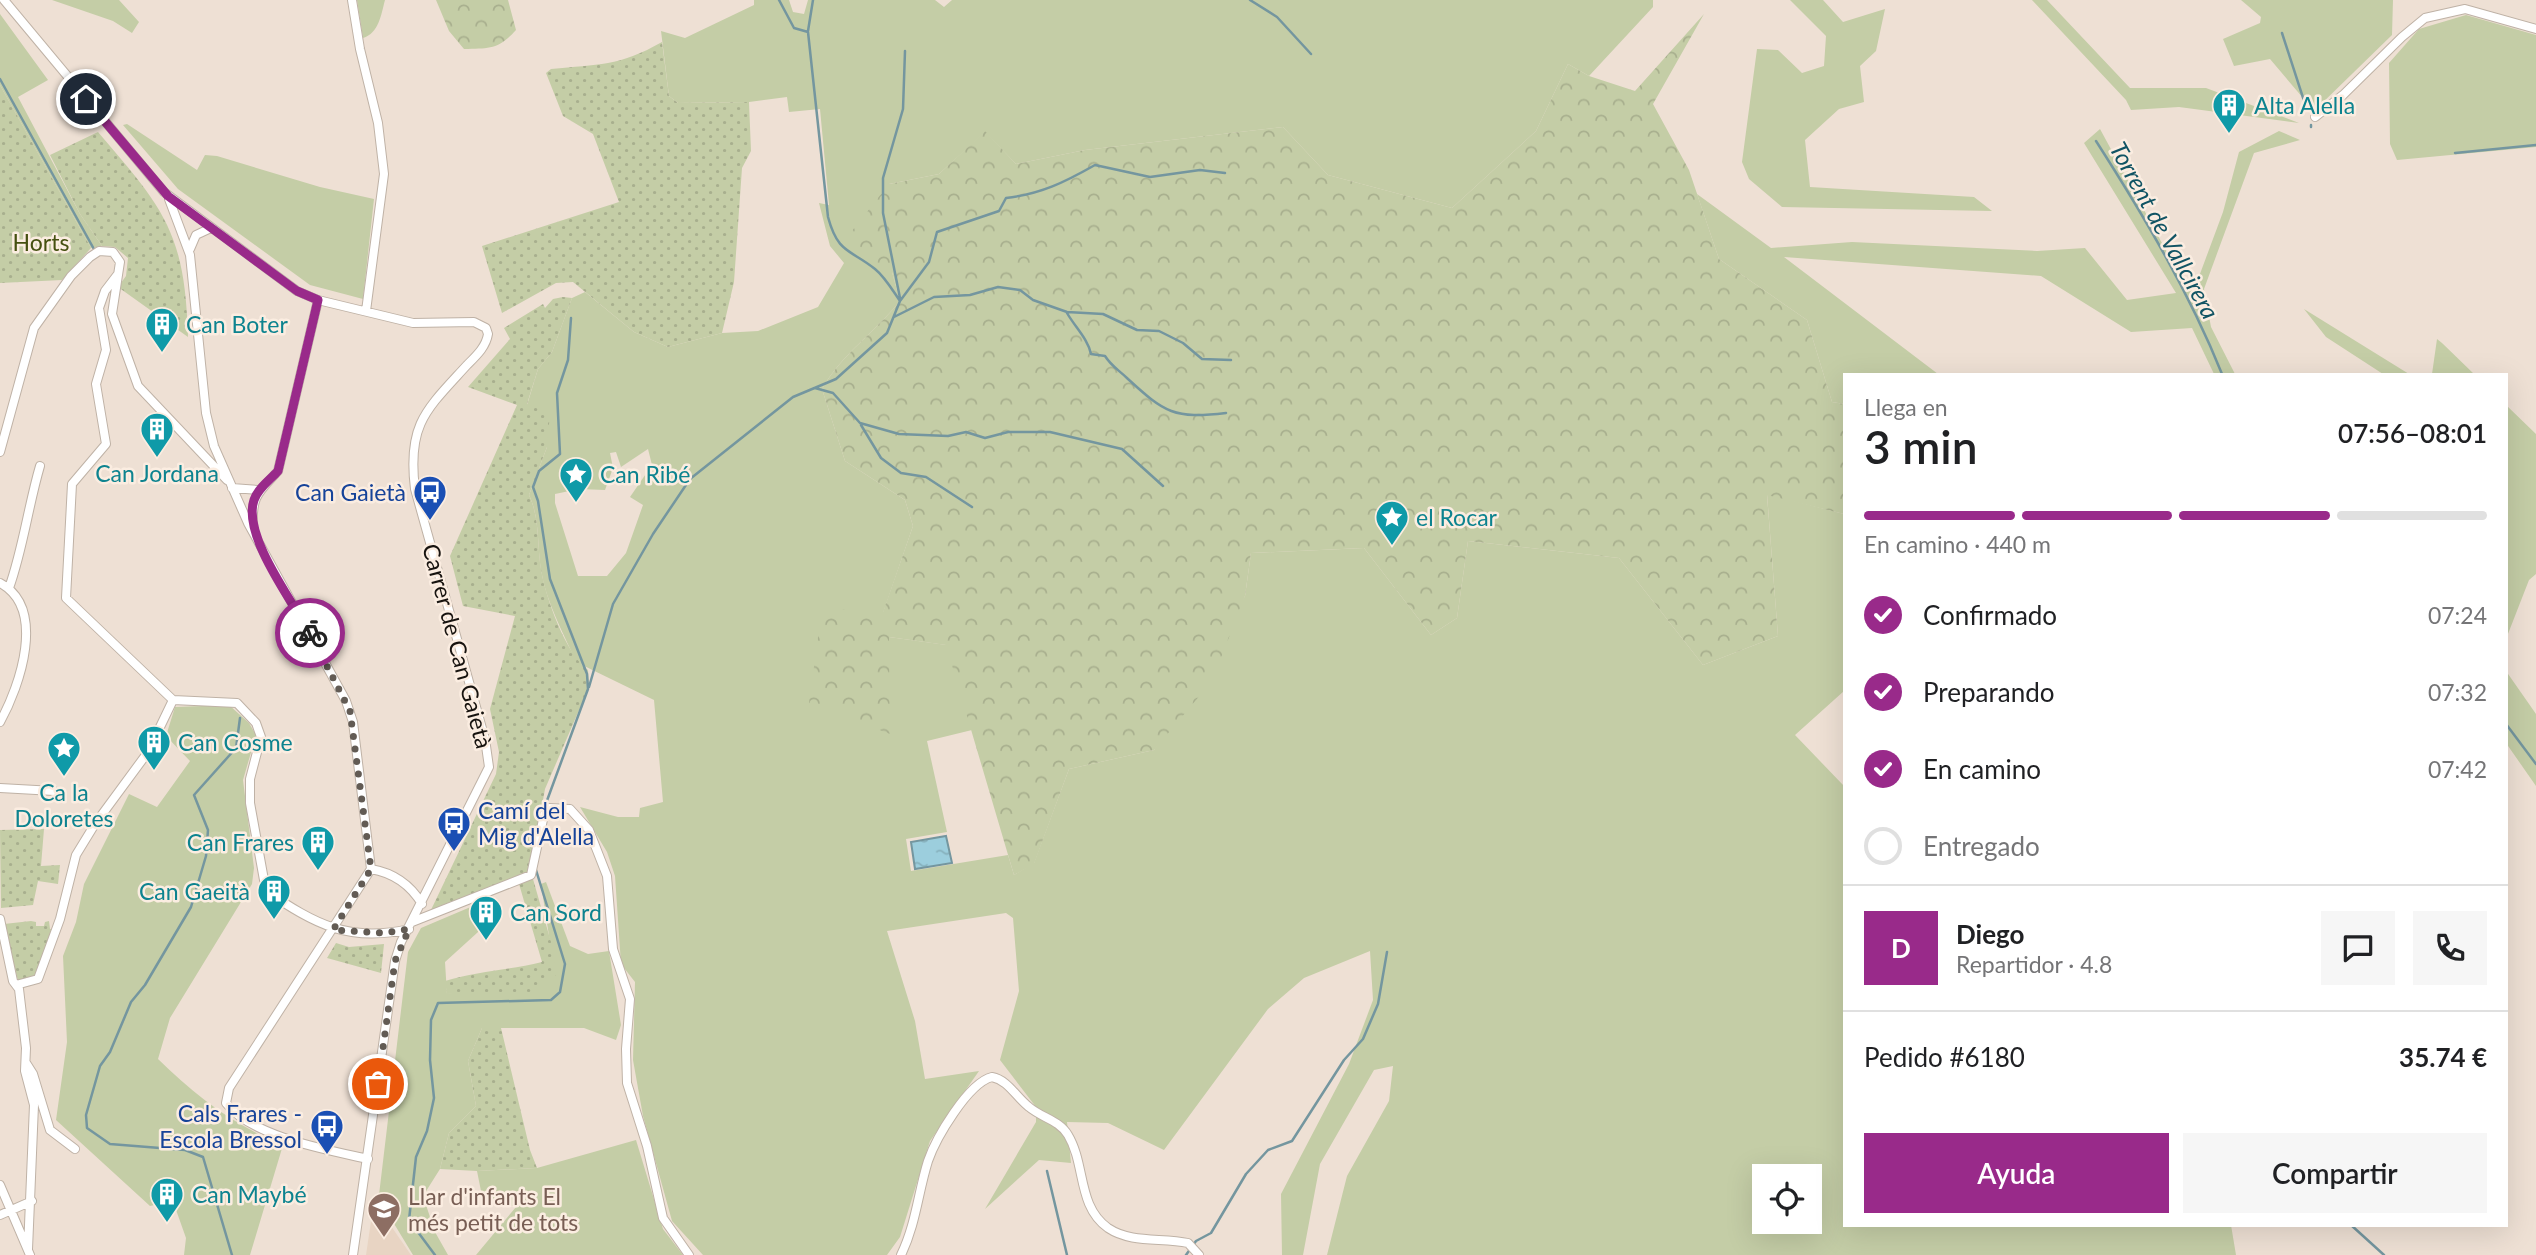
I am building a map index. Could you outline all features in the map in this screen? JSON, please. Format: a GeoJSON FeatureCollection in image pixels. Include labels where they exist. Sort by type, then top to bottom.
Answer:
{"type":"FeatureCollection","features":[{"type":"Feature","properties":{"kind":"street"},"geometry":{"type":"LineString","coordinates":[[4,0],[168,196],[297,291],[318,300],[366,311],[384,174],[378,123],[359,49],[352,0]]}},
{"type":"Feature","properties":{"kind":"street"},"geometry":{"type":"LineString","coordinates":[[2315,117],[2343,95],[2402,37],[2426,18],[2465,9],[2536,29]]}},
{"type":"Feature","properties":{"kind":"street"},"geometry":{"type":"LineString","coordinates":[[168,196],[190,255]]}},
{"type":"Feature","properties":{"kind":"street"},"geometry":{"type":"LineString","coordinates":[[211,228],[206,228],[191,242],[190,255],[206,413],[215,447],[230,485],[350,711],[371,869],[229,1088],[226,1103],[233,1111],[279,1135],[368,1159]]}},
{"type":"Feature","properties":{"kind":"street"},"geometry":{"type":"LineString","coordinates":[[0,452],[34,328],[71,276],[96,253],[113,252],[120,262],[120,271],[112,314],[138,386],[230,485],[258,490]]}},
{"type":"Feature","properties":{"kind":"street"},"geometry":{"type":"LineString","coordinates":[[120,271],[105,291],[99,308],[106,350],[96,384],[106,444],[72,484],[66,598],[173,700],[237,702],[256,723],[261,737],[250,779],[250,803],[266,891],[333,930],[383,933],[410,925],[531,875],[544,815],[548,808],[570,809],[584,822],[607,876],[613,949],[630,999],[625,1060],[627,1083],[647,1146],[663,1218],[689,1255]]}},
{"type":"Feature","properties":{"kind":"street"},"geometry":{"type":"LineString","coordinates":[[253,531],[251,511],[258,490],[278,471],[318,300]]}},
{"type":"Feature","properties":{"kind":"street","name":"Carrer de Can Gaietà"},"geometry":{"type":"LineString","coordinates":[[353,1255],[395,961],[410,925],[489,767],[485,739],[425,523],[412,461],[415,434],[426,410],[480,351],[488,334],[486,328],[474,322],[413,323],[366,311]]}},
{"type":"Feature","properties":{"kind":"street"},"geometry":{"type":"LineString","coordinates":[[9,588],[18,563],[28,506],[40,466]]}},
{"type":"Feature","properties":{"kind":"street"},"geometry":{"type":"LineString","coordinates":[[0,583],[9,588],[20,602],[28,640],[0,722]]}},
{"type":"Feature","properties":{"kind":"street"},"geometry":{"type":"LineString","coordinates":[[16,985],[38,979],[60,919],[76,855],[94,824],[148,752],[173,700]]}},
{"type":"Feature","properties":{"kind":"street"},"geometry":{"type":"LineString","coordinates":[[0,788],[54,791]]}},
{"type":"Feature","properties":{"kind":"street"},"geometry":{"type":"LineString","coordinates":[[371,869],[398,878],[412,888],[422,904]]}},
{"type":"Feature","properties":{"kind":"street"},"geometry":{"type":"LineString","coordinates":[[0,921],[19,989],[26,1063],[34,1105],[29,1252]]}},
{"type":"Feature","properties":{"kind":"street"},"geometry":{"type":"LineString","coordinates":[[26,1063],[33,1074],[50,1130],[75,1149]]}},
{"type":"Feature","properties":{"kind":"street"},"geometry":{"type":"LineString","coordinates":[[901,1255],[916,1219],[929,1157],[965,1096],[978,1082],[992,1077],[1002,1080],[1028,1107],[1056,1122],[1066,1132],[1086,1199],[1098,1219],[1107,1227],[1130,1237],[1188,1242],[1199,1255]]}},
{"type":"Feature","properties":{"kind":"street"},"geometry":{"type":"LineString","coordinates":[[0,1185],[29,1252]]}},
{"type":"Feature","properties":{"kind":"street"},"geometry":{"type":"LineString","coordinates":[[0,1214],[32,1201]]}},
{"type":"Feature","properties":{"kind":"shaded area","name":"Llar d'infants El més petit de tots"},"geometry":{"type":"Polygon","coordinates":[[[371,1221],[391,1226],[411,1255],[366,1255],[371,1221]]]}},
{"type":"Feature","properties":{"kind":"green space"},"geometry":{"type":"Polygon","coordinates":[[[52,0],[119,0],[139,22],[132,33],[113,21],[52,0]]]}},
{"type":"Feature","properties":{"kind":"green space"},"geometry":{"type":"Polygon","coordinates":[[[357,0],[385,0],[376,28],[363,38],[357,0]]]}},
{"type":"Feature","properties":{"kind":"green space"},"geometry":{"type":"Polygon","coordinates":[[[436,0],[508,0],[516,30],[493,47],[464,49],[449,31],[436,0]]]}},
{"type":"Feature","properties":{"kind":"green space"},"geometry":{"type":"Polygon","coordinates":[[[754,0],[789,0],[793,12],[804,14],[808,0],[935,0],[944,7],[952,0],[1653,0],[1653,7],[1589,76],[1568,64],[1536,131],[1452,208],[1328,175],[1283,127],[1085,150],[1016,164],[985,132],[939,174],[889,184],[892,272],[900,301],[848,354],[822,389],[845,461],[905,500],[913,526],[883,613],[889,637],[947,645],[972,730],[927,741],[947,832],[906,839],[911,871],[1008,855],[1014,875],[1034,863],[1069,769],[1154,750],[1245,596],[1251,553],[1364,548],[1431,635],[1457,618],[1468,541],[1619,558],[1703,665],[1778,636],[1767,494],[1843,514],[1843,692],[1795,735],[1843,785],[1843,1227],[2231,1227],[2236,1255],[1327,1255],[1347,1176],[1389,1101],[1393,1066],[1374,1070],[1320,1164],[1303,1255],[1282,1255],[1281,1194],[1349,1064],[1373,1000],[1370,951],[1304,978],[1268,1009],[1164,1150],[1108,1123],[1067,1122],[1071,1163],[1039,1160],[985,1209],[1036,1122],[1036,1107],[1000,1060],[1019,991],[1013,918],[1006,913],[887,931],[915,1021],[925,1079],[979,1071],[930,1141],[900,1237],[887,1255],[703,1255],[672,1221],[643,1116],[633,1060],[635,982],[621,964],[615,876],[607,852],[580,807],[618,817],[639,817],[640,808],[663,802],[654,700],[576,662],[556,617],[543,582],[537,522],[529,495],[547,447],[527,405],[538,369],[552,352],[572,298],[585,292],[634,332],[668,347],[722,333],[758,331],[818,307],[844,263],[830,246],[819,203],[829,205],[820,109],[789,112],[787,97],[749,102],[678,103],[669,96],[661,31],[685,38],[754,5],[754,0]],[[648,449],[621,467],[616,452],[610,453],[613,468],[605,490],[579,489],[555,494],[555,503],[578,576],[607,576],[626,553],[643,505],[630,497],[652,465],[648,449]]]}},
{"type":"Feature","properties":{"kind":"green space"},"geometry":{"type":"Polygon","coordinates":[[[1790,0],[1823,0],[1843,22],[1885,9],[1876,51],[1860,66],[1864,102],[1839,109],[1805,140],[1810,187],[1974,197],[1992,211],[1782,207],[1749,179],[1742,162],[1757,49],[1778,50],[1802,73],[1824,66],[1826,36],[1790,0]]]}},
{"type":"Feature","properties":{"kind":"green space"},"geometry":{"type":"Polygon","coordinates":[[[2032,0],[2047,0],[2130,88],[2206,88],[2299,123],[2179,107],[2131,110],[2126,100],[2032,0]]]}},
{"type":"Feature","properties":{"kind":"green space"},"geometry":{"type":"Polygon","coordinates":[[[2241,0],[2393,0],[2392,35],[2314,111],[2270,59],[2234,66],[2223,39],[2260,23],[2261,17],[2241,0]]]}},
{"type":"Feature","properties":{"kind":"green space"},"geometry":{"type":"Polygon","coordinates":[[[0,14],[48,80],[18,97],[80,214],[102,246],[91,248],[0,85],[0,14]]]}},
{"type":"Feature","properties":{"kind":"green space"},"geometry":{"type":"Polygon","coordinates":[[[1704,14],[1653,104],[1689,170],[1719,259],[1807,320],[1832,402],[1843,404],[1843,514],[1767,495],[1778,636],[1703,665],[1619,558],[1468,541],[1457,618],[1431,635],[1364,548],[1251,553],[1245,596],[1212,681],[1154,750],[1069,769],[1034,864],[1014,875],[946,645],[889,637],[890,734],[809,703],[822,608],[883,612],[913,526],[905,500],[845,461],[822,389],[848,354],[900,301],[892,272],[844,241],[889,184],[939,174],[985,131],[1016,164],[1085,150],[1283,127],[1328,175],[1452,208],[1536,131],[1568,64],[1589,76],[1635,91],[1704,14]]]}},
{"type":"Feature","properties":{"kind":"green space"},"geometry":{"type":"Polygon","coordinates":[[[2466,15],[2536,35],[2536,147],[2397,160],[2390,144],[2389,63],[2419,29],[2466,15]]]}},
{"type":"Feature","properties":{"kind":"green space"},"geometry":{"type":"Polygon","coordinates":[[[662,42],[669,96],[678,103],[749,102],[751,151],[742,168],[734,282],[722,333],[668,347],[634,332],[573,282],[556,283],[502,313],[482,246],[619,202],[593,134],[563,116],[546,73],[551,69],[620,60],[662,42]]]}},
{"type":"Feature","properties":{"kind":"green space","name":"Horts"},"geometry":{"type":"Polygon","coordinates":[[[0,85],[91,248],[62,280],[0,283],[0,85]]]}},
{"type":"Feature","properties":{"kind":"green space"},"geometry":{"type":"Polygon","coordinates":[[[127,124],[197,170],[205,155],[217,156],[320,187],[374,199],[363,299],[310,285],[178,189],[123,125],[127,124]]]}},
{"type":"Feature","properties":{"kind":"green space"},"geometry":{"type":"Polygon","coordinates":[[[2100,129],[2188,291],[2194,290],[2223,212],[2239,152],[2279,131],[2300,140],[2254,153],[2204,289],[2211,327],[2234,373],[2214,373],[2192,328],[2131,332],[2041,276],[1784,257],[1937,373],[1843,373],[1843,404],[1832,402],[1807,320],[1719,259],[1697,194],[1771,248],[1852,242],[2037,251],[2085,248],[2127,300],[2176,293],[2084,143],[2100,129]]]}},
{"type":"Feature","properties":{"kind":"green space"},"geometry":{"type":"Polygon","coordinates":[[[98,132],[155,203],[167,224],[182,272],[188,337],[118,287],[126,276],[128,258],[115,247],[102,246],[80,214],[50,155],[98,132]]]}},
{"type":"Feature","properties":{"kind":"green space"},"geometry":{"type":"Polygon","coordinates":[[[572,298],[552,352],[538,369],[527,404],[550,413],[547,447],[529,495],[535,513],[541,569],[547,594],[572,652],[588,670],[589,687],[545,789],[530,872],[430,912],[496,774],[499,752],[490,709],[515,616],[463,606],[450,556],[517,405],[468,387],[510,339],[504,328],[543,304],[545,308],[553,299],[572,298]]]}},
{"type":"Feature","properties":{"kind":"green space"},"geometry":{"type":"Polygon","coordinates":[[[2304,309],[2407,373],[2381,373],[2326,337],[2304,309]]]}},
{"type":"Feature","properties":{"kind":"green space"},"geometry":{"type":"Polygon","coordinates":[[[2437,339],[2473,373],[2432,373],[2437,339]]]}},
{"type":"Feature","properties":{"kind":"green space"},"geometry":{"type":"Polygon","coordinates":[[[2508,407],[2536,434],[2536,574],[2529,580],[2508,634],[2508,407]]]}},
{"type":"Feature","properties":{"kind":"green space"},"geometry":{"type":"Polygon","coordinates":[[[2508,674],[2536,714],[2536,786],[2508,746],[2508,674]]]}},
{"type":"Feature","properties":{"kind":"green space"},"geometry":{"type":"Polygon","coordinates":[[[229,705],[249,723],[256,735],[243,780],[254,868],[252,884],[170,1018],[158,1059],[231,1119],[283,1145],[250,1255],[184,1255],[186,1238],[175,1207],[164,1203],[150,1206],[56,1120],[67,1042],[63,956],[76,922],[84,884],[129,794],[157,807],[190,761],[166,736],[175,707],[229,705]]]}},
{"type":"Feature","properties":{"kind":"green space"},"geometry":{"type":"Polygon","coordinates":[[[44,829],[41,866],[60,865],[58,884],[38,881],[33,905],[1,908],[0,830],[44,829]]]}},
{"type":"Feature","properties":{"kind":"green space"},"geometry":{"type":"Polygon","coordinates":[[[533,879],[553,949],[556,975],[534,992],[447,994],[445,981],[542,962],[519,884],[533,879]]]}},
{"type":"Feature","properties":{"kind":"green space"},"geometry":{"type":"Polygon","coordinates":[[[546,882],[570,946],[588,954],[609,951],[621,1025],[616,1040],[584,1028],[482,1028],[468,1061],[476,1106],[449,1133],[440,1169],[423,1196],[435,1232],[448,1255],[413,1255],[393,1222],[376,1220],[408,952],[421,928],[480,903],[499,913],[445,962],[447,994],[555,975],[541,884],[546,882]]]}},
{"type":"Feature","properties":{"kind":"green space"},"geometry":{"type":"Polygon","coordinates":[[[49,921],[50,929],[55,930],[37,977],[18,981],[4,924],[36,922],[36,926],[44,926],[45,922],[49,921]]]}},
{"type":"Feature","properties":{"kind":"green space"},"geometry":{"type":"Polygon","coordinates":[[[336,943],[349,947],[384,944],[381,973],[327,958],[336,943]]]}},
{"type":"Feature","properties":{"kind":"green space"},"geometry":{"type":"Polygon","coordinates":[[[482,1028],[501,1028],[530,1150],[537,1168],[477,1171],[440,1169],[449,1133],[476,1106],[468,1061],[482,1028]]]}},
{"type":"Feature","properties":{"kind":"green space"},"geometry":{"type":"Polygon","coordinates":[[[636,1140],[663,1229],[683,1255],[476,1255],[516,1207],[482,1196],[477,1171],[537,1168],[636,1140]]]}},
{"type":"Feature","properties":{"kind":"water"},"geometry":{"type":"Polygon","coordinates":[[[946,836],[952,863],[915,869],[911,842],[946,836]]]}},
{"type":"Feature","properties":{"kind":"waterway"},"geometry":{"type":"LineString","coordinates":[[779,0],[794,28],[808,32],[828,217],[832,229],[846,249],[879,272],[900,301]]}},
{"type":"Feature","properties":{"kind":"waterway"},"geometry":{"type":"LineString","coordinates":[[808,31],[813,0]]}},
{"type":"Feature","properties":{"kind":"waterway"},"geometry":{"type":"LineString","coordinates":[[1250,0],[1277,17],[1311,54]]}},
{"type":"Feature","properties":{"kind":"waterway"},"geometry":{"type":"LineString","coordinates":[[2282,33],[2307,110]]}},
{"type":"Feature","properties":{"kind":"waterway"},"geometry":{"type":"LineString","coordinates":[[900,298],[883,213],[883,178],[903,109],[905,51]]}},
{"type":"Feature","properties":{"kind":"waterway"},"geometry":{"type":"LineString","coordinates":[[0,79],[95,251]]}},
{"type":"Feature","properties":{"kind":"waterway","name":"Torrent de Vallcirera"},"geometry":{"type":"LineString","coordinates":[[2096,141],[2165,255],[2222,373]]}},
{"type":"Feature","properties":{"kind":"waterway"},"geometry":{"type":"LineString","coordinates":[[2455,153],[2536,145]]}},
{"type":"Feature","properties":{"kind":"waterway"},"geometry":{"type":"LineString","coordinates":[[589,687],[613,604],[653,534],[690,479],[793,397],[836,379],[887,333],[900,301],[929,262],[937,232],[999,211],[1006,198],[1030,194],[1052,186],[1095,165],[1150,177],[1200,170],[1225,173]]}},
{"type":"Feature","properties":{"kind":"waterway"},"geometry":{"type":"LineString","coordinates":[[894,317],[934,297],[970,295],[998,287],[1020,290],[1033,300],[1067,312],[1103,314],[1137,330],[1159,331],[1183,343],[1202,359],[1231,360]]}},
{"type":"Feature","properties":{"kind":"waterway"},"geometry":{"type":"LineString","coordinates":[[1067,313],[1091,354],[1105,356],[1152,400],[1182,414],[1226,413]]}},
{"type":"Feature","properties":{"kind":"waterway"},"geometry":{"type":"LineString","coordinates":[[545,806],[588,689],[587,674],[550,579],[538,501],[533,487],[539,471],[560,454],[557,393],[568,360],[571,318]]}},
{"type":"Feature","properties":{"kind":"waterway"},"geometry":{"type":"LineString","coordinates":[[815,388],[833,393],[860,423],[899,434],[948,436],[966,432],[985,438],[1008,432],[1050,432],[1122,449],[1163,486]]}},
{"type":"Feature","properties":{"kind":"waterway"},"geometry":{"type":"LineString","coordinates":[[861,425],[881,458],[901,473],[926,477],[972,507]]}},
{"type":"Feature","properties":{"kind":"waterway"},"geometry":{"type":"LineString","coordinates":[[232,1255],[203,1157],[185,1150],[110,1144],[87,1128],[86,1115],[100,1066],[110,1052],[131,1002],[145,985],[191,907],[206,856],[208,830],[194,795],[236,748],[240,718]]}},
{"type":"Feature","properties":{"kind":"waterway","name":"Torrent de Vallcirera"},"geometry":{"type":"LineString","coordinates":[[2508,727],[2536,764]]}},
{"type":"Feature","properties":{"kind":"waterway"},"geometry":{"type":"LineString","coordinates":[[435,1255],[409,1220],[416,1157],[427,1131],[434,1098],[430,1060],[431,1020],[438,1003],[551,1000],[560,992],[565,964],[536,870]]}},
{"type":"Feature","properties":{"kind":"waterway"},"geometry":{"type":"LineString","coordinates":[[1186,1255],[1196,1241],[1211,1233],[1246,1174],[1268,1150],[1292,1141],[1344,1060],[1363,1039],[1378,1004],[1387,952]]}},
{"type":"Feature","properties":{"kind":"waterway"},"geometry":{"type":"LineString","coordinates":[[1047,1171],[1067,1255]]}},
{"type":"Feature","properties":{"kind":"waterway"},"geometry":{"type":"LineString","coordinates":[[2353,1227],[2384,1255]]}},
{"type":"Feature","properties":{"kind":"way so far"},"geometry":{"type":"LineString","coordinates":[[310,633],[350,711],[371,869],[333,930],[383,933],[409,929],[401,942],[395,961],[378,1084]]}},
{"type":"Feature","properties":{"kind":"place","name":"Alta Alella"},"geometry":{"type":"Point","coordinates":[2229,135]}},
{"type":"Feature","properties":{"kind":"place","name":"Can Boter"},"geometry":{"type":"Point","coordinates":[162,354]}},
{"type":"Feature","properties":{"kind":"place","name":"Can Jordana"},"geometry":{"type":"Point","coordinates":[157,459]}},
{"type":"Feature","properties":{"kind":"place","name":"Can Ribé"},"geometry":{"type":"Point","coordinates":[576,504]}},
{"type":"Feature","properties":{"kind":"place","name":"Can Gaietà"},"geometry":{"type":"Point","coordinates":[430,522]}},
{"type":"Feature","properties":{"kind":"place","name":"el Rocar"},"geometry":{"type":"Point","coordinates":[1392,547]}},
{"type":"Feature","properties":{"kind":"place","name":"Can Cosme"},"geometry":{"type":"Point","coordinates":[154,772]}},
{"type":"Feature","properties":{"kind":"place","name":"Ca la Doloretes"},"geometry":{"type":"Point","coordinates":[64,778]}},
{"type":"Feature","properties":{"kind":"place","name":"Camí del Mig d'Alella"},"geometry":{"type":"Point","coordinates":[454,853]}},
{"type":"Feature","properties":{"kind":"place","name":"Can Frares"},"geometry":{"type":"Point","coordinates":[318,872]}},
{"type":"Feature","properties":{"kind":"place","name":"Can Gaeità"},"geometry":{"type":"Point","coordinates":[274,921]}},
{"type":"Feature","properties":{"kind":"place","name":"Can Sord"},"geometry":{"type":"Point","coordinates":[486,942]}},
{"type":"Feature","properties":{"kind":"place","name":"Cals Frares - Escola Bressol"},"geometry":{"type":"Point","coordinates":[327,1156]}},
{"type":"Feature","properties":{"kind":"place","name":"Can Maybé"},"geometry":{"type":"Point","coordinates":[167,1224]}},
{"type":"Feature","properties":{"kind":"place","name":"Llar d'infants El més petit de tots"},"geometry":{"type":"Point","coordinates":[384,1239]}},
{"type":"Feature","properties":{"kind":"route"},"geometry":{"type":"LineString","coordinates":[[86,99],[168,196],[297,291],[318,300],[278,471],[258,490],[251,511],[253,531],[310,633]]}}]}
